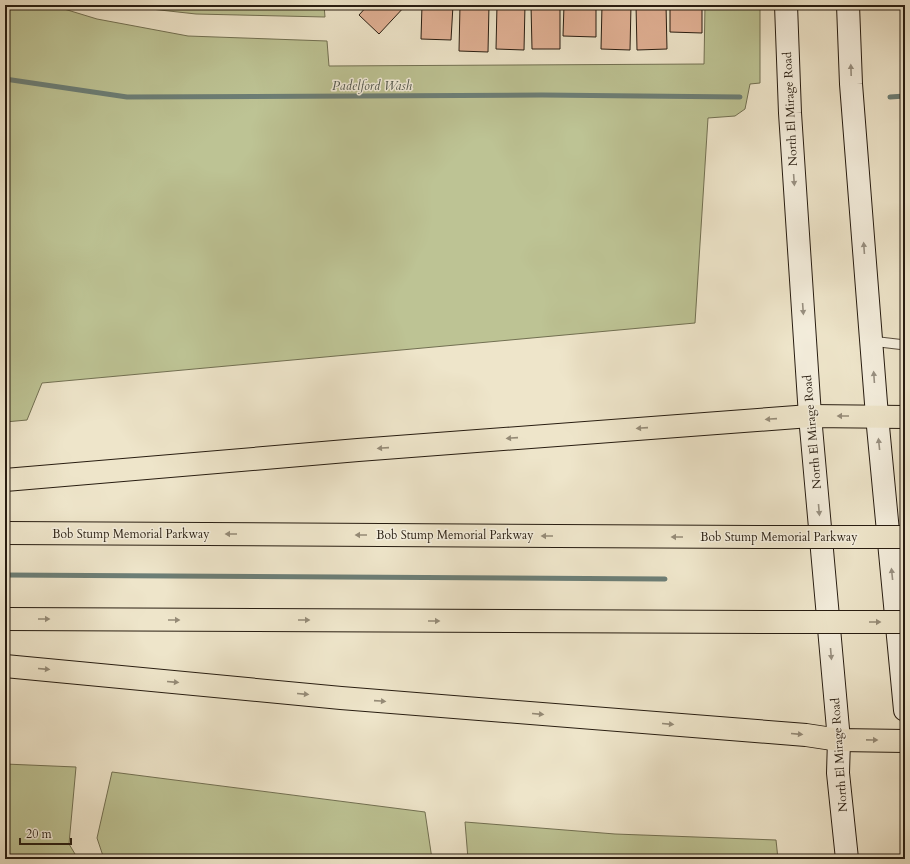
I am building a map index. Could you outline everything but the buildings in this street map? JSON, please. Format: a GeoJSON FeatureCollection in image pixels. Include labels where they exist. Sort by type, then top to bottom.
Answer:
{"type":"FeatureCollection","features":[{"type":"Feature","properties":{"kind":"highway"},"geometry":{"type":"LineString","coordinates":[[5,480],[350,450],[810,416],[905,417]]}},
{"type":"Feature","properties":{"kind":"highway","name":"Bob Stump Memorial Parkway"},"geometry":{"type":"LineString","coordinates":[[5,533],[905,537]]}},
{"type":"Feature","properties":{"kind":"highway"},"geometry":{"type":"LineString","coordinates":[[5,619],[905,622]]}},
{"type":"Feature","properties":{"kind":"highway"},"geometry":{"type":"LineString","coordinates":[[5,666],[341,698],[806,735],[839,740],[905,741]]}},
{"type":"Feature","properties":{"kind":"main road","name":"North El Mirage Road"},"geometry":{"type":"LineString","coordinates":[[786,5],[790,120],[810,416],[839,740],[838,773],[847,859]]}},
{"type":"Feature","properties":{"kind":"main road"},"geometry":{"type":"LineString","coordinates":[[848,5],[851,84],[877,416],[905,710]]}},
{"type":"Feature","properties":{"kind":"lane"},"geometry":{"type":"LineString","coordinates":[[871,341],[905,345]]}},
{"type":"Feature","properties":{"kind":"green space"},"geometry":{"type":"Polygon","coordinates":[[[5,5],[51,5],[97,19],[188,36],[327,41],[329,66],[704,64],[705,5],[760,5],[760,83],[750,84],[745,109],[735,116],[708,118],[695,323],[42,383],[27,420],[5,422],[5,5]]]}},
{"type":"Feature","properties":{"kind":"green space"},"geometry":{"type":"Polygon","coordinates":[[[115,5],[324,5],[325,17],[196,14],[115,5]]]}},
{"type":"Feature","properties":{"kind":"green space"},"geometry":{"type":"Polygon","coordinates":[[[5,764],[76,767],[69,844],[78,859],[5,859],[5,764]]]}},
{"type":"Feature","properties":{"kind":"green space"},"geometry":{"type":"Polygon","coordinates":[[[112,772],[425,812],[432,859],[104,859],[97,838],[112,772]]]}},
{"type":"Feature","properties":{"kind":"green space"},"geometry":{"type":"Polygon","coordinates":[[[465,822],[615,834],[776,840],[778,859],[468,859],[465,822]]]}},
{"type":"Feature","properties":{"kind":"waterway","name":"Padelford Wash"},"geometry":{"type":"LineString","coordinates":[[5,79],[127,97],[542,95],[740,97]]}},
{"type":"Feature","properties":{"kind":"waterway","name":"Padelford Wash"},"geometry":{"type":"LineString","coordinates":[[890,97],[905,96]]}},
{"type":"Feature","properties":{"kind":"waterway"},"geometry":{"type":"LineString","coordinates":[[5,575],[665,579]]}}]}
